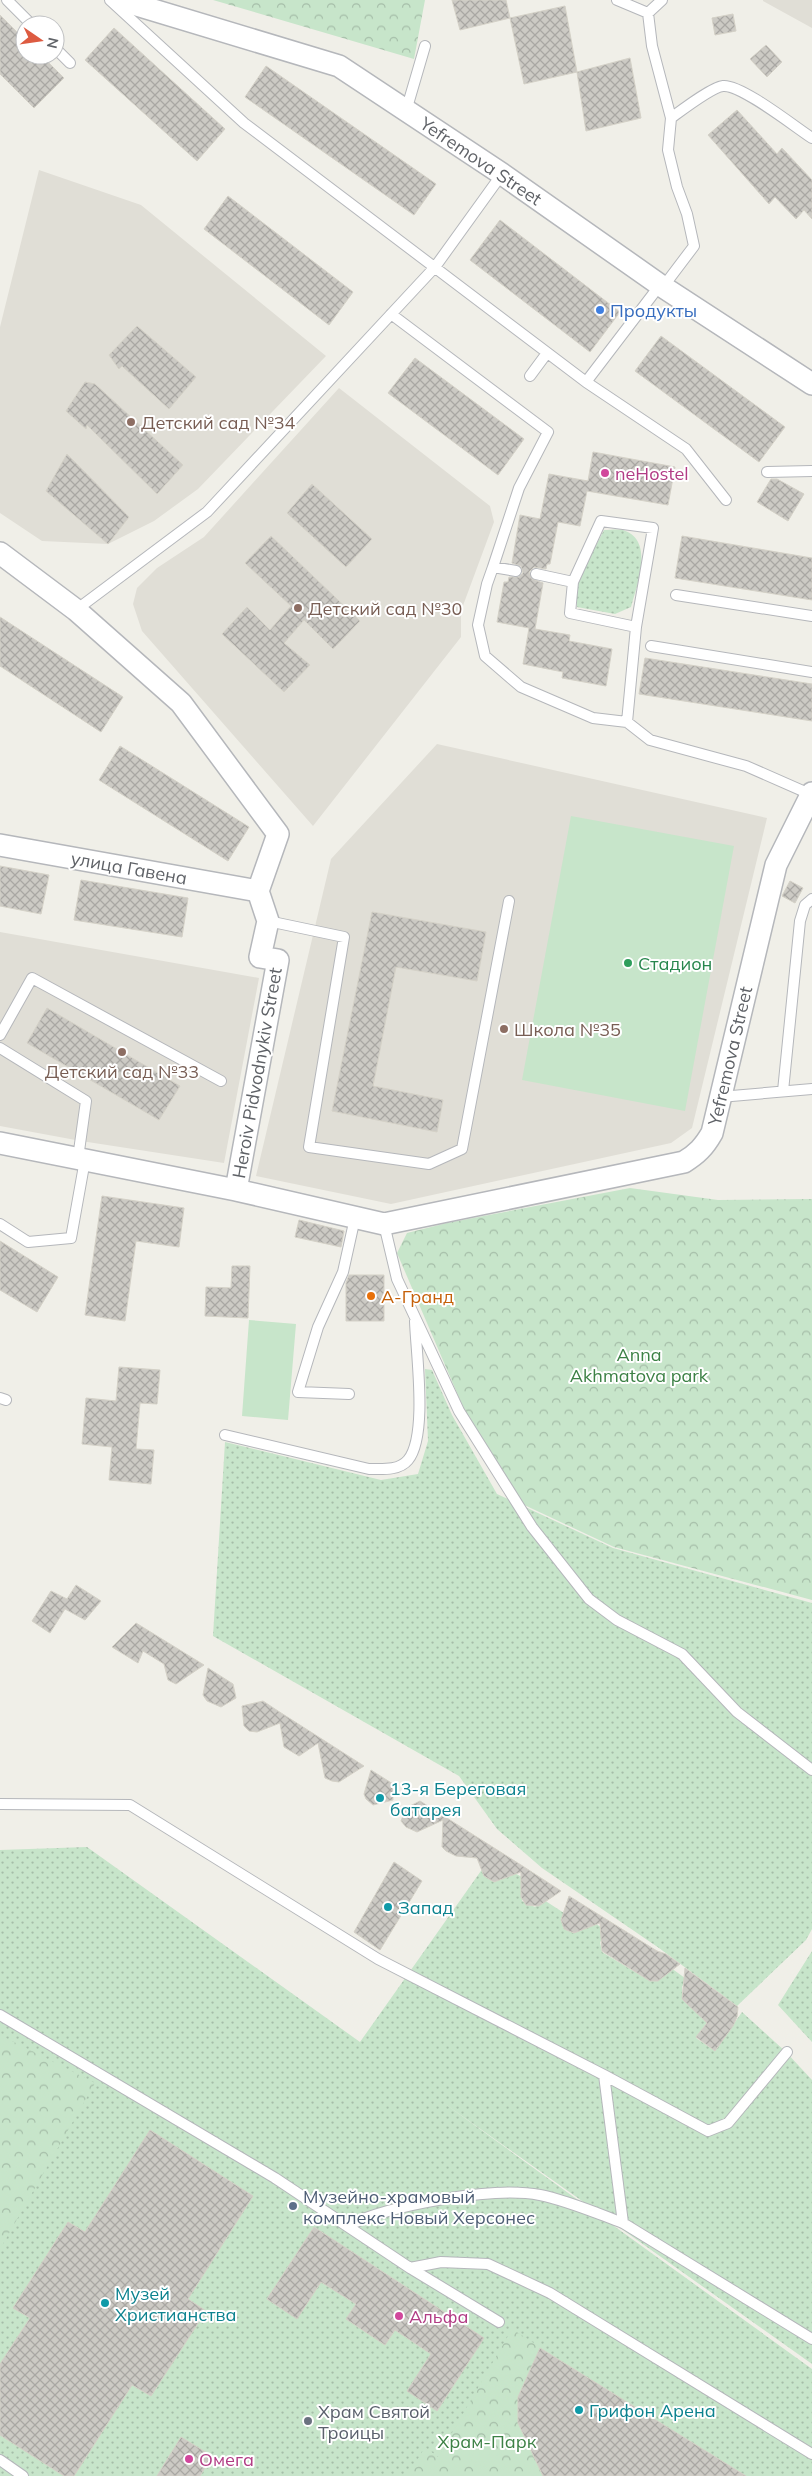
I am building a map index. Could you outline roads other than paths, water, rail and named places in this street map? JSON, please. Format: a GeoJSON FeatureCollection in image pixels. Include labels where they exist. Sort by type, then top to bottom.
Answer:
{"type":"FeatureCollection","features":[{"type":"Feature","properties":{"kind":"street","name":"Yefremova Street"},"geometry":{"type":"LineString","coordinates":[[120,0],[340,66],[502,174],[662,286],[812,384]]}},
{"type":"Feature","properties":{"kind":"street"},"geometry":{"type":"LineString","coordinates":[[0,553],[76,610],[180,703],[278,834],[258,891],[268,921]]}},
{"type":"Feature","properties":{"kind":"street","name":"Yefremova Street"},"geometry":{"type":"LineString","coordinates":[[384,1224],[684,1162],[700,1150],[712,1134],[776,865],[812,794]]}},
{"type":"Feature","properties":{"kind":"street","name":"улица Гавена"},"geometry":{"type":"LineString","coordinates":[[0,845],[258,891]]}},
{"type":"Feature","properties":{"kind":"street","name":"Heroiv Pidvodnykiv Street"},"geometry":{"type":"LineString","coordinates":[[236,1190],[278,960],[260,957],[268,921]]}},
{"type":"Feature","properties":{"kind":"street"},"geometry":{"type":"LineString","coordinates":[[0,1143],[236,1190],[384,1224]]}},
{"type":"Feature","properties":{"kind":"lane"},"geometry":{"type":"LineString","coordinates":[[7,0],[22,15]]}},
{"type":"Feature","properties":{"kind":"lane"},"geometry":{"type":"LineString","coordinates":[[110,0],[244,123],[586,382],[686,449],[726,500]]}},
{"type":"Feature","properties":{"kind":"lane"},"geometry":{"type":"LineString","coordinates":[[618,0],[648,13]]}},
{"type":"Feature","properties":{"kind":"lane"},"geometry":{"type":"LineString","coordinates":[[648,13],[662,0]]}},
{"type":"Feature","properties":{"kind":"lane"},"geometry":{"type":"LineString","coordinates":[[586,382],[694,246],[687,214],[676,186],[668,150],[671,118],[652,46],[648,13]]}},
{"type":"Feature","properties":{"kind":"lane"},"geometry":{"type":"LineString","coordinates":[[406,111],[426,46]]}},
{"type":"Feature","properties":{"kind":"lane"},"geometry":{"type":"LineString","coordinates":[[65,58],[70,63]]}},
{"type":"Feature","properties":{"kind":"lane"},"geometry":{"type":"LineString","coordinates":[[671,118],[722,85],[738,88],[812,138]]}},
{"type":"Feature","properties":{"kind":"lane"},"geometry":{"type":"LineString","coordinates":[[76,610],[207,512],[435,267],[502,174]]}},
{"type":"Feature","properties":{"kind":"lane"},"geometry":{"type":"LineString","coordinates":[[391,314],[548,432],[519,488],[487,584],[478,625],[485,656],[521,687],[593,718],[628,722],[650,740],[746,766],[812,794]]}},
{"type":"Feature","properties":{"kind":"lane"},"geometry":{"type":"LineString","coordinates":[[530,376],[548,352]]}},
{"type":"Feature","properties":{"kind":"lane"},"geometry":{"type":"LineString","coordinates":[[767,472],[812,471]]}},
{"type":"Feature","properties":{"kind":"lane"},"geometry":{"type":"LineString","coordinates":[[628,722],[636,627],[654,528],[601,520],[573,582],[570,613],[636,627]]}},
{"type":"Feature","properties":{"kind":"lane"},"geometry":{"type":"LineString","coordinates":[[493,567],[516,571]]}},
{"type":"Feature","properties":{"kind":"lane"},"geometry":{"type":"LineString","coordinates":[[536,574],[573,582]]}},
{"type":"Feature","properties":{"kind":"lane"},"geometry":{"type":"LineString","coordinates":[[676,595],[812,616]]}},
{"type":"Feature","properties":{"kind":"lane"},"geometry":{"type":"LineString","coordinates":[[652,646],[812,672]]}},
{"type":"Feature","properties":{"kind":"lane"},"geometry":{"type":"LineString","coordinates":[[783,1091],[800,921],[805,905],[812,899]]}},
{"type":"Feature","properties":{"kind":"lane"},"geometry":{"type":"LineString","coordinates":[[268,921],[344,937],[309,1147],[428,1164],[462,1149],[510,901]]}},
{"type":"Feature","properties":{"kind":"lane"},"geometry":{"type":"LineString","coordinates":[[0,1035],[32,978],[221,1081]]}},
{"type":"Feature","properties":{"kind":"lane"},"geometry":{"type":"LineString","coordinates":[[0,1048],[86,1101],[71,1238],[28,1242],[0,1224]]}},
{"type":"Feature","properties":{"kind":"lane"},"geometry":{"type":"LineString","coordinates":[[720,1097],[812,1090]]}},
{"type":"Feature","properties":{"kind":"lane"},"geometry":{"type":"LineString","coordinates":[[349,1394],[298,1392],[318,1327],[343,1272],[355,1218]]}},
{"type":"Feature","properties":{"kind":"lane"},"geometry":{"type":"LineString","coordinates":[[384,1224],[396,1279],[459,1410],[532,1527],[589,1599],[617,1620],[682,1654],[737,1712],[812,1770]]}},
{"type":"Feature","properties":{"kind":"lane"},"geometry":{"type":"LineString","coordinates":[[225,1434],[368,1469],[389,1470],[407,1461],[418,1442],[419,1413],[414,1316]]}},
{"type":"Feature","properties":{"kind":"lane"},"geometry":{"type":"LineString","coordinates":[[0,1804],[130,1805],[378,1959],[604,2075],[708,2132],[728,2123],[787,2052]]}},
{"type":"Feature","properties":{"kind":"lane"},"geometry":{"type":"LineString","coordinates":[[0,2015],[275,2178],[410,2268],[499,2322]]}},
{"type":"Feature","properties":{"kind":"lane"},"geometry":{"type":"LineString","coordinates":[[604,2075],[623,2222]]}},
{"type":"Feature","properties":{"kind":"lane"},"geometry":{"type":"LineString","coordinates":[[347,2226],[368,2216],[412,2205],[504,2193],[523,2193],[549,2197],[623,2222],[812,2339]]}},
{"type":"Feature","properties":{"kind":"lane"},"geometry":{"type":"LineString","coordinates":[[410,2268],[440,2262],[488,2264],[550,2293],[812,2454]]}},
{"type":"Feature","properties":{"kind":"lane"},"geometry":{"type":"LineString","coordinates":[[0,2460],[23,2476]]}},
{"type":"Feature","properties":{"kind":"place","name":"Продукты"},"geometry":{"type":"Point","coordinates":[600,310]}},
{"type":"Feature","properties":{"kind":"place","name":"Детский сад №34"},"geometry":{"type":"Point","coordinates":[131,422]}},
{"type":"Feature","properties":{"kind":"place","name":"neHostel"},"geometry":{"type":"Point","coordinates":[605,473]}},
{"type":"Feature","properties":{"kind":"place","name":"Детский сад №30"},"geometry":{"type":"Point","coordinates":[298,608]}},
{"type":"Feature","properties":{"kind":"place","name":"Стадион"},"geometry":{"type":"Point","coordinates":[628,963]}},
{"type":"Feature","properties":{"kind":"place","name":"Школа №35"},"geometry":{"type":"Point","coordinates":[504,1029]}},
{"type":"Feature","properties":{"kind":"place","name":"Детский сад №33"},"geometry":{"type":"Point","coordinates":[122,1052]}},
{"type":"Feature","properties":{"kind":"place","name":"А-Гранд"},"geometry":{"type":"Point","coordinates":[371,1296]}},
{"type":"Feature","properties":{"kind":"place","name":"13-я Береговая батарея"},"geometry":{"type":"Point","coordinates":[380,1798]}},
{"type":"Feature","properties":{"kind":"place","name":"Запад"},"geometry":{"type":"Point","coordinates":[388,1907]}},
{"type":"Feature","properties":{"kind":"place","name":"Музейно-храмовый комплекс Новый Херсонес"},"geometry":{"type":"Point","coordinates":[293,2206]}},
{"type":"Feature","properties":{"kind":"place","name":"Музей Христианства"},"geometry":{"type":"Point","coordinates":[105,2303]}},
{"type":"Feature","properties":{"kind":"place","name":"Альфа"},"geometry":{"type":"Point","coordinates":[399,2316]}},
{"type":"Feature","properties":{"kind":"place","name":"Грифон Арена"},"geometry":{"type":"Point","coordinates":[579,2410]}},
{"type":"Feature","properties":{"kind":"place","name":"Храм Святой Троицы"},"geometry":{"type":"Point","coordinates":[308,2421]}},
{"type":"Feature","properties":{"kind":"place","name":"Омега"},"geometry":{"type":"Point","coordinates":[189,2459]}},
{"type":"Feature","properties":{"kind":"park label","name":"Anna Akhmatova park"},"geometry":{"type":"Point","coordinates":[639,1364]}},
{"type":"Feature","properties":{"kind":"park label","name":"Храм-Парк"},"geometry":{"type":"Point","coordinates":[487,2441]}}]}
